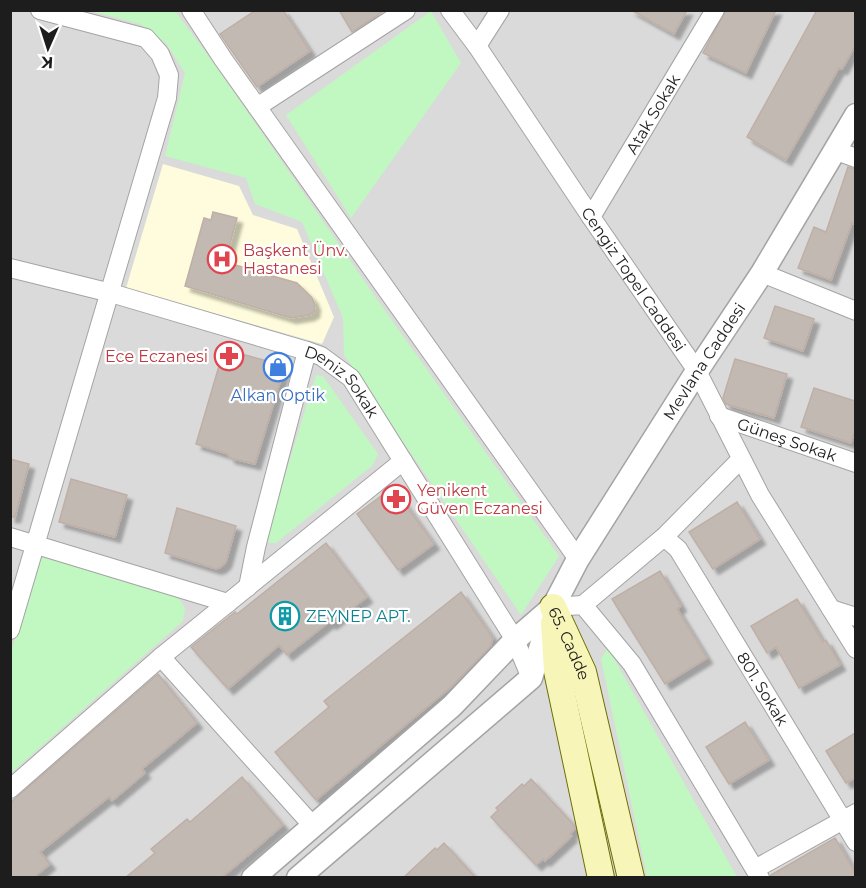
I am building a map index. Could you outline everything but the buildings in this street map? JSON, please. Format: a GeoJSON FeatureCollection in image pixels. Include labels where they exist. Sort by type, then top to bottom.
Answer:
{"type":"FeatureCollection","features":[{"type":"Feature","properties":{"kind":"main road","name":"65. Cadde"},"geometry":{"type":"LineString","coordinates":[[553,607],[556,671],[601,878]]}},
{"type":"Feature","properties":{"kind":"main road","name":"65. Cadde"},"geometry":{"type":"LineString","coordinates":[[553,607],[583,672],[631,878]]}},
{"type":"Feature","properties":{"kind":"street"},"geometry":{"type":"LineString","coordinates":[[10,630],[167,98],[169,75],[160,54],[146,38],[40,10]]}},
{"type":"Feature","properties":{"kind":"street"},"geometry":{"type":"LineString","coordinates":[[191,10],[256,107],[578,559]]}},
{"type":"Feature","properties":{"kind":"street"},"geometry":{"type":"LineString","coordinates":[[256,107],[406,10]]}},
{"type":"Feature","properties":{"kind":"street","name":"Cengiz Topel Caddesi"},"geometry":{"type":"LineString","coordinates":[[450,10],[477,46],[697,371],[760,495],[855,649]]}},
{"type":"Feature","properties":{"kind":"street"},"geometry":{"type":"LineString","coordinates":[[477,46],[500,10]]}},
{"type":"Feature","properties":{"kind":"street","name":"Atak Sokak"},"geometry":{"type":"LineString","coordinates":[[591,217],[715,10]]}},
{"type":"Feature","properties":{"kind":"street","name":"Mevlana Caddesi"},"geometry":{"type":"LineString","coordinates":[[553,607],[578,559],[762,273],[855,115]]}},
{"type":"Feature","properties":{"kind":"street"},"geometry":{"type":"LineString","coordinates":[[834,150],[855,158]]}},
{"type":"Feature","properties":{"kind":"street","name":"Deniz Sokak"},"geometry":{"type":"LineString","coordinates":[[10,268],[111,293],[307,351],[321,356],[351,378],[515,640],[531,678]]}},
{"type":"Feature","properties":{"kind":"street"},"geometry":{"type":"LineString","coordinates":[[762,273],[855,311]]}},
{"type":"Feature","properties":{"kind":"street"},"geometry":{"type":"LineString","coordinates":[[248,587],[256,547],[307,351]]}},
{"type":"Feature","properties":{"kind":"street","name":"Güneş Sokak"},"geometry":{"type":"LineString","coordinates":[[719,416],[855,463]]}},
{"type":"Feature","properties":{"kind":"street"},"geometry":{"type":"LineString","coordinates":[[253,878],[452,706],[515,640],[553,607],[583,605],[664,537],[741,459]]}},
{"type":"Feature","properties":{"kind":"street"},"geometry":{"type":"LineString","coordinates":[[10,789],[161,657],[403,461]]}},
{"type":"Feature","properties":{"kind":"street"},"geometry":{"type":"LineString","coordinates":[[10,537],[228,603]]}},
{"type":"Feature","properties":{"kind":"street","name":"801. Sokak"},"geometry":{"type":"LineString","coordinates":[[664,537],[678,549],[849,817],[855,842]]}},
{"type":"Feature","properties":{"kind":"street"},"geometry":{"type":"LineString","coordinates":[[583,605],[632,664],[758,873],[849,817]]}},
{"type":"Feature","properties":{"kind":"street"},"geometry":{"type":"LineString","coordinates":[[298,878],[531,678],[553,607]]}},
{"type":"Feature","properties":{"kind":"street"},"geometry":{"type":"LineString","coordinates":[[831,609],[855,617]]}},
{"type":"Feature","properties":{"kind":"street"},"geometry":{"type":"LineString","coordinates":[[161,657],[313,826]]}},
{"type":"Feature","properties":{"kind":"shaded area"},"geometry":{"type":"Polygon","coordinates":[[[10,11],[855,11],[855,877],[11,877],[10,11]]]}},
{"type":"Feature","properties":{"kind":"shaded area","name":"Başkent Ünv. Hastanesi"},"geometry":{"type":"Polygon","coordinates":[[[163,164],[239,186],[253,215],[297,229],[334,317],[322,344],[126,288],[163,164]]]}},
{"type":"Feature","properties":{"kind":"green space"},"geometry":{"type":"Polygon","coordinates":[[[90,11],[175,11],[213,62],[559,556],[521,615],[344,355],[343,318],[302,222],[255,204],[246,178],[165,156],[185,73],[166,43],[140,24],[90,11]]]}},
{"type":"Feature","properties":{"kind":"green space"},"geometry":{"type":"Polygon","coordinates":[[[431,11],[461,63],[351,218],[286,115],[431,11]]]}},
{"type":"Feature","properties":{"kind":"green space"},"geometry":{"type":"Polygon","coordinates":[[[316,375],[323,376],[378,454],[373,465],[276,543],[269,543],[266,537],[316,375]]]}},
{"type":"Feature","properties":{"kind":"green space"},"geometry":{"type":"Polygon","coordinates":[[[44,556],[173,595],[181,601],[185,609],[183,621],[11,773],[11,653],[34,568],[44,556]]]}},
{"type":"Feature","properties":{"kind":"green space"},"geometry":{"type":"Polygon","coordinates":[[[608,648],[737,877],[647,877],[601,659],[608,648]]]}},
{"type":"Feature","properties":{"kind":"place","name":"Başkent Ünv. Hastanesi"},"geometry":{"type":"Point","coordinates":[222,259]}},
{"type":"Feature","properties":{"kind":"place","name":"Ece Eczanesi"},"geometry":{"type":"Point","coordinates":[229,356]}},
{"type":"Feature","properties":{"kind":"place","name":"Alkan Optik"},"geometry":{"type":"Point","coordinates":[278,367]}},
{"type":"Feature","properties":{"kind":"place","name":"Yenikent Güven Eczanesi"},"geometry":{"type":"Point","coordinates":[396,499]}},
{"type":"Feature","properties":{"kind":"place","name":"ZEYNEP APT."},"geometry":{"type":"Point","coordinates":[285,616]}}]}
